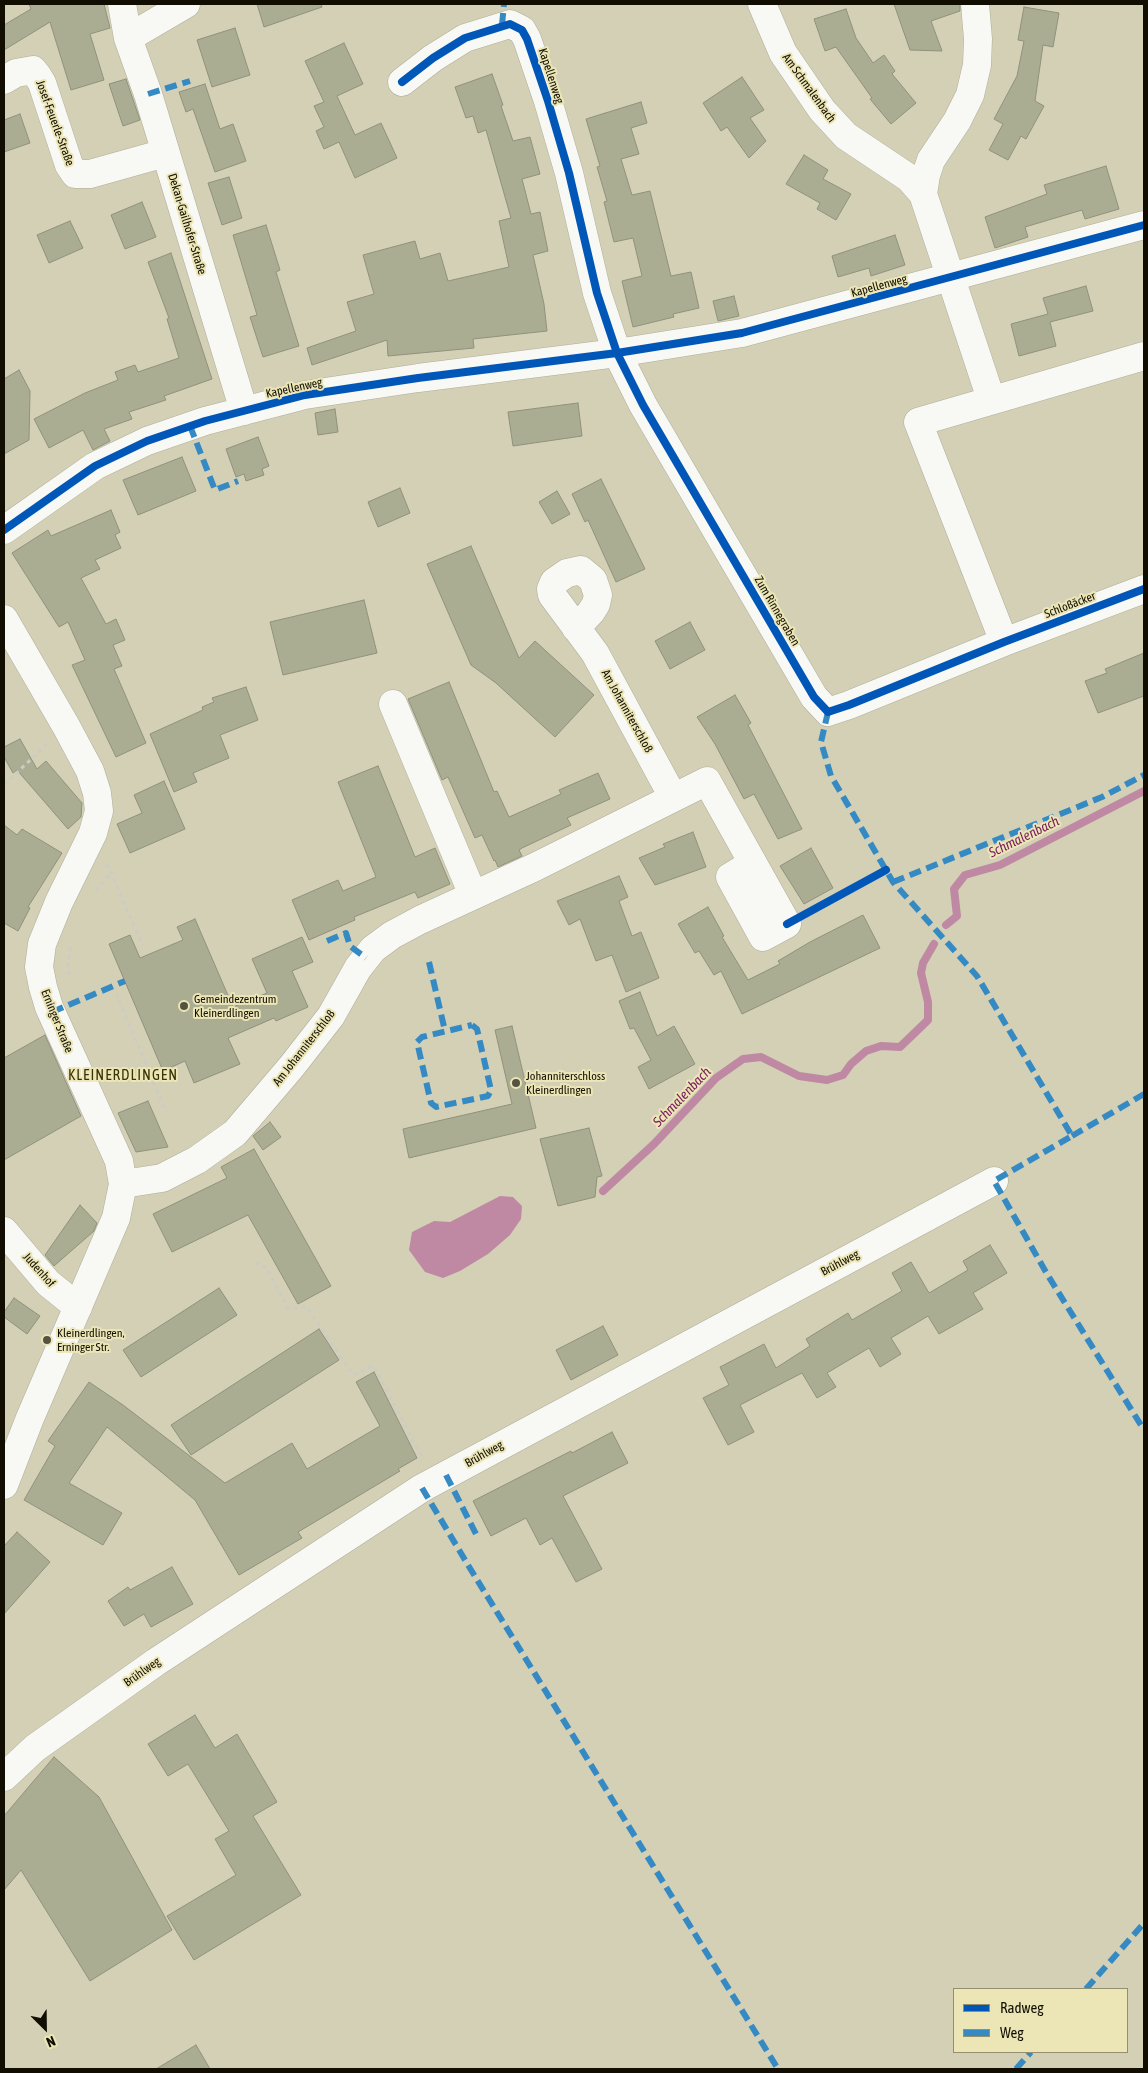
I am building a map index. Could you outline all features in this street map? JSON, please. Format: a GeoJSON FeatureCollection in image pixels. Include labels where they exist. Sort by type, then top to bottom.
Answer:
{"type":"FeatureCollection","features":[{"type":"Feature","properties":{"kind":"street","name":"Dekan-Gailhofer-Straße"},"geometry":{"type":"LineString","coordinates":[[122,4],[128,38],[148,94],[244,411]]}},
{"type":"Feature","properties":{"kind":"street"},"geometry":{"type":"LineString","coordinates":[[128,38],[186,4]]}},
{"type":"Feature","properties":{"kind":"street","name":"Am Schmalenbach"},"geometry":{"type":"LineString","coordinates":[[762,4],[783,52],[829,117],[846,136],[909,178],[924,194]]}},
{"type":"Feature","properties":{"kind":"street","name":"Am Schmalenbach"},"geometry":{"type":"LineString","coordinates":[[951,278],[924,194],[926,175],[931,160],[957,121],[970,95],[977,65],[978,31],[975,4]]}},
{"type":"Feature","properties":{"kind":"street","name":"Kapellenweg"},"geometry":{"type":"LineString","coordinates":[[402,82],[456,43],[502,25],[510,24],[516,26],[527,39],[569,174],[597,293],[617,353]]}},
{"type":"Feature","properties":{"kind":"street","name":"Josef-Feuerle-Straße"},"geometry":{"type":"LineString","coordinates":[[4,80],[16,73],[33,70],[37,75],[42,84],[69,165],[75,174],[90,174],[165,153]]}},
{"type":"Feature","properties":{"kind":"street","name":"Kapellenweg"},"geometry":{"type":"LineString","coordinates":[[4,530],[95,466],[147,441],[205,421],[305,395],[418,378],[617,353],[742,333],[1144,225]]}},
{"type":"Feature","properties":{"kind":"street"},"geometry":{"type":"LineString","coordinates":[[951,278],[991,400]]}},
{"type":"Feature","properties":{"kind":"street","name":"Zum Rinnegraben"},"geometry":{"type":"LineString","coordinates":[[617,353],[643,405],[814,697],[828,712],[1004,642]]}},
{"type":"Feature","properties":{"kind":"street"},"geometry":{"type":"LineString","coordinates":[[1004,642],[918,422],[1144,356]]}},
{"type":"Feature","properties":{"kind":"street","name":"Schloßäcker"},"geometry":{"type":"LineString","coordinates":[[1004,642],[1144,589]]}},
{"type":"Feature","properties":{"kind":"street","name":"Erninger Straße"},"geometry":{"type":"LineString","coordinates":[[4,619],[66,726],[90,771],[97,792],[99,811],[94,833],[42,944],[39,967],[42,987],[49,1007],[118,1161],[123,1184],[116,1218],[30,1418],[4,1485]]}},
{"type":"Feature","properties":{"kind":"street","name":"Am Johanniterschloß"},"geometry":{"type":"LineString","coordinates":[[576,628],[595,653],[673,797]]}},
{"type":"Feature","properties":{"kind":"street"},"geometry":{"type":"LineString","coordinates":[[394,704],[473,895]]}},
{"type":"Feature","properties":{"kind":"street","name":"Am Johanniterschloß"},"geometry":{"type":"LineString","coordinates":[[123,1184],[162,1178],[197,1160],[235,1133],[292,1066],[331,1016],[358,968],[373,949],[399,932],[535,867],[707,780],[753,863]]}},
{"type":"Feature","properties":{"kind":"street","name":"Brühlweg"},"geometry":{"type":"LineString","coordinates":[[4,1777],[35,1748],[156,1662],[218,1620],[435,1482],[638,1370],[994,1180]]}},
{"type":"Feature","properties":{"kind":"street","name":"Judenhof"},"geometry":{"type":"LineString","coordinates":[[4,1231],[48,1283],[78,1307]]}},
{"type":"Feature","properties":{"kind":"path"},"geometry":{"type":"LineString","coordinates":[[4,785],[66,726]]}},
{"type":"Feature","properties":{"kind":"path"},"geometry":{"type":"LineString","coordinates":[[88,843],[102,854],[143,946]]}},
{"type":"Feature","properties":{"kind":"path"},"geometry":{"type":"LineString","coordinates":[[92,898],[103,879],[111,872]]}},
{"type":"Feature","properties":{"kind":"path"},"geometry":{"type":"LineString","coordinates":[[70,981],[68,962],[72,943]]}},
{"type":"Feature","properties":{"kind":"path"},"geometry":{"type":"LineString","coordinates":[[113,986],[166,1112]]}},
{"type":"Feature","properties":{"kind":"path"},"geometry":{"type":"LineString","coordinates":[[255,1263],[266,1267],[288,1308],[307,1306],[353,1375],[374,1366],[435,1482]]}},
{"type":"Feature","properties":{"kind":"shaded area"},"geometry":{"type":"Polygon","coordinates":[[[500,1196],[513,1197],[522,1206],[521,1219],[510,1235],[488,1254],[460,1271],[443,1278],[425,1272],[409,1250],[412,1232],[434,1221],[450,1222],[500,1196]]]}},
{"type":"Feature","properties":{"kind":"building"},"geometry":{"type":"Polygon","coordinates":[[[29,4],[104,4],[110,28],[90,34],[104,80],[71,90],[50,22],[4,50],[4,25],[31,9],[29,4]]]}},
{"type":"Feature","properties":{"kind":"building"},"geometry":{"type":"Polygon","coordinates":[[[257,4],[321,4],[322,7],[264,27],[257,4]]]}},
{"type":"Feature","properties":{"kind":"building"},"geometry":{"type":"Polygon","coordinates":[[[894,4],[960,4],[960,11],[931,21],[942,51],[910,50],[894,4]]]}},
{"type":"Feature","properties":{"kind":"building"},"geometry":{"type":"Polygon","coordinates":[[[1024,7],[1059,13],[1053,47],[1043,45],[1035,101],[1044,106],[1026,139],[1021,136],[1008,160],[989,150],[1003,124],[994,119],[1017,76],[1024,41],[1018,40],[1024,7]]]}},
{"type":"Feature","properties":{"kind":"building"},"geometry":{"type":"Polygon","coordinates":[[[846,9],[856,38],[873,63],[884,55],[895,71],[892,74],[916,103],[891,124],[870,99],[872,98],[836,47],[825,51],[814,19],[846,9]]]}},
{"type":"Feature","properties":{"kind":"building"},"geometry":{"type":"Polygon","coordinates":[[[235,28],[250,75],[212,87],[197,40],[235,28]]]}},
{"type":"Feature","properties":{"kind":"building"},"geometry":{"type":"Polygon","coordinates":[[[344,43],[363,84],[337,96],[355,135],[381,123],[397,158],[355,178],[339,142],[324,149],[316,131],[324,127],[314,106],[324,102],[305,61],[344,43]]]}},
{"type":"Feature","properties":{"kind":"building"},"geometry":{"type":"Polygon","coordinates":[[[492,74],[513,141],[530,137],[540,174],[522,179],[531,214],[540,212],[548,251],[533,255],[544,304],[547,331],[473,339],[474,348],[388,356],[387,340],[312,365],[307,348],[356,331],[347,302],[374,294],[363,255],[415,241],[420,259],[440,253],[448,281],[509,267],[499,221],[511,218],[486,130],[478,133],[473,116],[466,118],[455,87],[492,74]]]}},
{"type":"Feature","properties":{"kind":"building"},"geometry":{"type":"Polygon","coordinates":[[[742,77],[764,110],[750,118],[766,141],[749,158],[727,127],[721,131],[703,103],[742,77]]]}},
{"type":"Feature","properties":{"kind":"building"},"geometry":{"type":"Polygon","coordinates":[[[126,79],[140,120],[123,126],[109,84],[126,79]]]}},
{"type":"Feature","properties":{"kind":"building"},"geometry":{"type":"Polygon","coordinates":[[[205,84],[220,129],[233,124],[246,161],[215,172],[193,109],[186,112],[179,92],[205,84]]]}},
{"type":"Feature","properties":{"kind":"building"},"geometry":{"type":"Polygon","coordinates":[[[641,102],[647,123],[631,128],[639,154],[621,159],[632,195],[650,191],[671,276],[691,272],[699,308],[673,314],[674,317],[633,327],[622,281],[642,276],[633,238],[614,242],[604,202],[607,201],[597,167],[600,166],[586,119],[641,102]]]}},
{"type":"Feature","properties":{"kind":"building"},"geometry":{"type":"Polygon","coordinates":[[[20,114],[30,143],[4,152],[4,120],[20,114]]]}},
{"type":"Feature","properties":{"kind":"building"},"geometry":{"type":"Polygon","coordinates":[[[804,155],[828,170],[823,179],[851,194],[836,220],[817,209],[820,203],[786,184],[804,155]]]}},
{"type":"Feature","properties":{"kind":"building"},"geometry":{"type":"Polygon","coordinates":[[[1106,166],[1119,209],[1085,219],[1082,210],[1025,227],[1028,237],[995,248],[985,217],[1047,194],[1044,185],[1106,166]]]}},
{"type":"Feature","properties":{"kind":"building"},"geometry":{"type":"Polygon","coordinates":[[[229,177],[242,218],[222,225],[208,183],[229,177]]]}},
{"type":"Feature","properties":{"kind":"building"},"geometry":{"type":"Polygon","coordinates":[[[142,202],[156,237],[125,249],[111,215],[142,202]]]}},
{"type":"Feature","properties":{"kind":"building"},"geometry":{"type":"Polygon","coordinates":[[[70,221],[83,248],[49,263],[37,235],[70,221]]]}},
{"type":"Feature","properties":{"kind":"building"},"geometry":{"type":"Polygon","coordinates":[[[266,225],[280,270],[276,272],[299,346],[263,357],[250,317],[257,315],[233,235],[266,225]]]}},
{"type":"Feature","properties":{"kind":"building"},"geometry":{"type":"Polygon","coordinates":[[[895,235],[905,265],[871,276],[869,268],[838,277],[832,256],[895,235]]]}},
{"type":"Feature","properties":{"kind":"building"},"geometry":{"type":"Polygon","coordinates":[[[171,253],[212,379],[164,396],[166,400],[129,412],[132,419],[104,429],[110,441],[93,450],[83,430],[49,448],[34,419],[85,393],[118,380],[115,372],[135,365],[138,372],[179,358],[167,319],[169,318],[148,262],[171,253]]]}},
{"type":"Feature","properties":{"kind":"building"},"geometry":{"type":"Polygon","coordinates":[[[1086,286],[1093,311],[1050,322],[1056,346],[1019,356],[1011,324],[1048,314],[1043,298],[1086,286]]]}},
{"type":"Feature","properties":{"kind":"building"},"geometry":{"type":"Polygon","coordinates":[[[734,296],[739,316],[718,321],[713,301],[734,296]]]}},
{"type":"Feature","properties":{"kind":"building"},"geometry":{"type":"Polygon","coordinates":[[[19,370],[30,391],[29,440],[4,454],[4,379],[19,370]]]}},
{"type":"Feature","properties":{"kind":"building"},"geometry":{"type":"Polygon","coordinates":[[[578,403],[582,436],[513,446],[508,412],[578,403]]]}},
{"type":"Feature","properties":{"kind":"building"},"geometry":{"type":"Polygon","coordinates":[[[335,409],[338,432],[318,435],[315,413],[335,409]]]}},
{"type":"Feature","properties":{"kind":"building"},"geometry":{"type":"Polygon","coordinates":[[[258,437],[269,466],[262,469],[264,475],[246,481],[244,474],[236,477],[226,449],[258,437]]]}},
{"type":"Feature","properties":{"kind":"building"},"geometry":{"type":"Polygon","coordinates":[[[182,457],[196,491],[138,515],[123,480],[182,457]]]}},
{"type":"Feature","properties":{"kind":"building"},"geometry":{"type":"Polygon","coordinates":[[[601,479],[645,569],[616,582],[588,520],[585,522],[572,494],[601,479]]]}},
{"type":"Feature","properties":{"kind":"building"},"geometry":{"type":"Polygon","coordinates":[[[400,488],[410,513],[378,527],[368,502],[400,488]]]}},
{"type":"Feature","properties":{"kind":"building"},"geometry":{"type":"Polygon","coordinates":[[[557,491],[570,514],[552,524],[539,502],[557,491]]]}},
{"type":"Feature","properties":{"kind":"building"},"geometry":{"type":"Polygon","coordinates":[[[111,510],[120,532],[115,535],[121,548],[95,560],[100,569],[81,578],[106,624],[116,619],[125,640],[113,645],[122,666],[114,669],[146,743],[116,757],[72,665],[85,660],[68,622],[59,627],[12,553],[48,530],[51,536],[111,510]]]}},
{"type":"Feature","properties":{"kind":"building"},"geometry":{"type":"Polygon","coordinates":[[[471,546],[519,658],[535,641],[594,695],[555,737],[496,683],[471,665],[427,564],[471,546]]]}},
{"type":"Feature","properties":{"kind":"building"},"geometry":{"type":"Polygon","coordinates":[[[364,600],[377,653],[283,675],[270,622],[364,600]]]}},
{"type":"Feature","properties":{"kind":"building"},"geometry":{"type":"Polygon","coordinates":[[[690,622],[705,650],[670,669],[655,641],[690,622]]]}},
{"type":"Feature","properties":{"kind":"building"},"geometry":{"type":"Polygon","coordinates":[[[1144,653],[1144,696],[1098,713],[1085,681],[1107,673],[1105,669],[1144,653]]]}},
{"type":"Feature","properties":{"kind":"building"},"geometry":{"type":"Polygon","coordinates":[[[449,682],[494,792],[497,791],[509,817],[561,794],[559,790],[598,773],[610,799],[567,818],[571,825],[522,848],[519,850],[522,856],[498,867],[482,835],[475,838],[448,777],[442,780],[408,699],[449,682]]]}},
{"type":"Feature","properties":{"kind":"building"},"geometry":{"type":"Polygon","coordinates":[[[246,687],[258,720],[220,735],[229,758],[193,773],[197,782],[174,792],[150,734],[203,710],[202,707],[214,702],[212,698],[246,687]]]}},
{"type":"Feature","properties":{"kind":"building"},"geometry":{"type":"Polygon","coordinates":[[[735,695],[751,723],[748,725],[802,829],[778,839],[754,794],[744,799],[715,744],[697,717],[735,695]]]}},
{"type":"Feature","properties":{"kind":"building"},"geometry":{"type":"Polygon","coordinates":[[[20,739],[37,769],[46,761],[82,803],[81,817],[68,829],[17,770],[13,773],[4,757],[4,747],[20,739]]]}},
{"type":"Feature","properties":{"kind":"building"},"geometry":{"type":"Polygon","coordinates":[[[378,766],[415,857],[435,848],[450,884],[418,898],[415,892],[354,917],[355,920],[309,940],[292,900],[338,880],[343,891],[376,877],[338,782],[378,766]]]}},
{"type":"Feature","properties":{"kind":"building"},"geometry":{"type":"Polygon","coordinates":[[[164,781],[185,829],[130,853],[117,824],[142,813],[134,795],[164,781]]]}},
{"type":"Feature","properties":{"kind":"building"},"geometry":{"type":"Polygon","coordinates":[[[4,825],[17,835],[22,829],[62,853],[28,907],[30,908],[18,931],[4,923],[4,825]]]}},
{"type":"Feature","properties":{"kind":"building"},"geometry":{"type":"Polygon","coordinates":[[[693,832],[706,867],[655,885],[639,858],[665,847],[663,844],[693,832]]]}},
{"type":"Feature","properties":{"kind":"building"},"geometry":{"type":"Polygon","coordinates":[[[811,848],[833,888],[804,904],[780,866],[811,848]]]}},
{"type":"Feature","properties":{"kind":"building"},"geometry":{"type":"Polygon","coordinates":[[[619,876],[628,897],[619,901],[632,936],[641,932],[659,978],[626,992],[612,955],[596,961],[580,919],[569,925],[557,901],[619,876]]]}},
{"type":"Feature","properties":{"kind":"building"},"geometry":{"type":"Polygon","coordinates":[[[708,907],[724,936],[722,937],[748,980],[780,964],[778,961],[810,942],[863,915],[880,948],[742,1014],[721,971],[714,975],[699,951],[695,953],[678,924],[708,907]]]}},
{"type":"Feature","properties":{"kind":"building","name":"Gemeindezentrum Kleinerdlingen"},"geometry":{"type":"Polygon","coordinates":[[[195,919],[233,1007],[267,993],[252,959],[302,937],[313,962],[292,971],[308,1007],[276,1021],[274,1018],[228,1038],[240,1064],[194,1083],[185,1061],[163,1071],[109,944],[130,935],[140,958],[183,940],[177,927],[195,919]]]}},
{"type":"Feature","properties":{"kind":"building"},"geometry":{"type":"Polygon","coordinates":[[[640,992],[657,1036],[674,1026],[695,1064],[649,1089],[638,1067],[651,1060],[634,1028],[630,1029],[619,1001],[640,992]]]}},
{"type":"Feature","properties":{"kind":"building","name":"Johanniterschloss Kleinerdlingen"},"geometry":{"type":"Polygon","coordinates":[[[512,1026],[536,1128],[409,1158],[403,1129],[512,1104],[495,1030],[512,1026]]]}},
{"type":"Feature","properties":{"kind":"building"},"geometry":{"type":"Polygon","coordinates":[[[45,1035],[81,1116],[4,1160],[4,1058],[45,1035]]]}},
{"type":"Feature","properties":{"kind":"building"},"geometry":{"type":"Polygon","coordinates":[[[148,1101],[168,1147],[136,1152],[118,1113],[148,1101]]]}},
{"type":"Feature","properties":{"kind":"building"},"geometry":{"type":"Polygon","coordinates":[[[270,1122],[281,1137],[263,1150],[253,1136],[270,1122]]]}},
{"type":"Feature","properties":{"kind":"building"},"geometry":{"type":"Polygon","coordinates":[[[589,1128],[602,1176],[597,1177],[595,1197],[558,1206],[540,1139],[589,1128]]]}},
{"type":"Feature","properties":{"kind":"building"},"geometry":{"type":"Polygon","coordinates":[[[254,1149],[331,1286],[298,1304],[248,1215],[172,1252],[153,1214],[227,1178],[221,1167],[254,1149]]]}},
{"type":"Feature","properties":{"kind":"building"},"geometry":{"type":"Polygon","coordinates":[[[80,1205],[97,1223],[94,1231],[54,1266],[45,1255],[80,1205]]]}},
{"type":"Feature","properties":{"kind":"building"},"geometry":{"type":"Polygon","coordinates":[[[990,1245],[1007,1273],[973,1293],[983,1309],[939,1334],[928,1316],[891,1338],[901,1354],[880,1367],[869,1348],[827,1373],[836,1387],[817,1398],[802,1373],[740,1405],[754,1432],[728,1445],[703,1398],[729,1385],[720,1367],[764,1344],[776,1368],[810,1346],[806,1339],[848,1313],[852,1320],[902,1291],[892,1273],[911,1262],[929,1293],[968,1270],[963,1261],[990,1245]]]}},
{"type":"Feature","properties":{"kind":"building"},"geometry":{"type":"Polygon","coordinates":[[[219,1288],[237,1315],[141,1377],[123,1350],[219,1288]]]}},
{"type":"Feature","properties":{"kind":"building"},"geometry":{"type":"Polygon","coordinates":[[[14,1298],[40,1316],[27,1334],[4,1317],[4,1312],[14,1298]]]}},
{"type":"Feature","properties":{"kind":"building"},"geometry":{"type":"Polygon","coordinates":[[[603,1326],[618,1355],[571,1380],[556,1350],[603,1326]]]}},
{"type":"Feature","properties":{"kind":"building"},"geometry":{"type":"Polygon","coordinates":[[[319,1329],[339,1360],[191,1455],[171,1425],[319,1329]]]}},
{"type":"Feature","properties":{"kind":"building"},"geometry":{"type":"Polygon","coordinates":[[[374,1372],[417,1458],[398,1469],[400,1471],[298,1532],[302,1538],[239,1575],[195,1500],[107,1427],[69,1483],[122,1513],[103,1545],[24,1500],[55,1446],[48,1441],[89,1382],[123,1405],[225,1483],[292,1443],[307,1469],[380,1426],[356,1382],[374,1372]]]}},
{"type":"Feature","properties":{"kind":"building"},"geometry":{"type":"Polygon","coordinates":[[[612,1432],[628,1463],[563,1496],[602,1569],[576,1582],[552,1538],[540,1545],[526,1518],[491,1536],[473,1501],[612,1432]]]}},
{"type":"Feature","properties":{"kind":"building"},"geometry":{"type":"Polygon","coordinates":[[[17,1532],[50,1562],[4,1614],[4,1546],[17,1532]]]}},
{"type":"Feature","properties":{"kind":"building"},"geometry":{"type":"Polygon","coordinates":[[[172,1567],[193,1604],[151,1627],[144,1614],[124,1626],[108,1601],[128,1587],[130,1590],[172,1567]]]}},
{"type":"Feature","properties":{"kind":"building"},"geometry":{"type":"Polygon","coordinates":[[[195,1715],[215,1748],[237,1734],[277,1802],[253,1816],[301,1895],[194,1960],[167,1916],[236,1875],[215,1839],[229,1831],[188,1764],[168,1776],[148,1744],[195,1715]]]}},
{"type":"Feature","properties":{"kind":"building"},"geometry":{"type":"Polygon","coordinates":[[[54,1757],[99,1797],[172,1930],[90,1981],[21,1870],[4,1890],[4,1816],[54,1757]]]}},
{"type":"Feature","properties":{"kind":"building"},"geometry":{"type":"Polygon","coordinates":[[[196,2045],[210,2069],[156,2069],[196,2045]]]}},
{"type":"Feature","properties":{"kind":"waterway","name":"Schmalenbach"},"geometry":{"type":"LineString","coordinates":[[946,925],[957,916],[954,889],[965,875],[1000,865],[1144,791]]}},
{"type":"Feature","properties":{"kind":"waterway","name":"Schmalenbach"},"geometry":{"type":"LineString","coordinates":[[603,1191],[654,1144],[716,1078],[743,1059],[761,1057],[799,1076],[827,1080],[843,1075],[851,1064],[866,1051],[881,1046],[900,1047],[928,1020],[928,1002],[921,973],[923,963],[934,944]]}},
{"type":"Feature","properties":{"kind":"marked path"},"geometry":{"type":"LineString","coordinates":[[502,25],[504,4]]}},
{"type":"Feature","properties":{"kind":"marked path"},"geometry":{"type":"LineString","coordinates":[[148,94],[190,81]]}},
{"type":"Feature","properties":{"kind":"marked path"},"geometry":{"type":"LineString","coordinates":[[190,426],[215,490],[238,481]]}},
{"type":"Feature","properties":{"kind":"marked path"},"geometry":{"type":"LineString","coordinates":[[828,712],[821,742],[831,776],[893,882],[977,976],[1072,1136],[994,1181],[1047,1274],[1144,1430]]}},
{"type":"Feature","properties":{"kind":"marked path"},"geometry":{"type":"LineString","coordinates":[[893,882],[1102,797],[1144,775]]}},
{"type":"Feature","properties":{"kind":"marked path"},"geometry":{"type":"LineString","coordinates":[[327,941],[346,933],[350,946],[366,958]]}},
{"type":"Feature","properties":{"kind":"marked path"},"geometry":{"type":"LineString","coordinates":[[429,962],[445,1031]]}},
{"type":"Feature","properties":{"kind":"marked path"},"geometry":{"type":"LineString","coordinates":[[52,1012],[125,981]]}},
{"type":"Feature","properties":{"kind":"marked path"},"geometry":{"type":"LineString","coordinates":[[472,1025],[477,1029],[491,1090],[488,1096],[436,1107],[431,1103],[417,1042],[422,1037],[472,1025]]}},
{"type":"Feature","properties":{"kind":"marked path"},"geometry":{"type":"LineString","coordinates":[[1072,1136],[1144,1094]]}},
{"type":"Feature","properties":{"kind":"marked path"},"geometry":{"type":"LineString","coordinates":[[446,1475],[476,1534]]}},
{"type":"Feature","properties":{"kind":"marked path"},"geometry":{"type":"LineString","coordinates":[[422,1488],[778,2069]]}},
{"type":"Feature","properties":{"kind":"marked path"},"geometry":{"type":"LineString","coordinates":[[1087,1988],[1144,1923]]}},
{"type":"Feature","properties":{"kind":"marked path"},"geometry":{"type":"LineString","coordinates":[[1016,2069],[1030,2053]]}},
{"type":"Feature","properties":{"kind":"cycle path"},"geometry":{"type":"LineString","coordinates":[[402,82],[433,58],[465,38],[510,24],[522,30],[527,39],[548,101],[569,173],[597,293],[617,353],[643,405],[814,697],[828,712],[1144,589]]}},
{"type":"Feature","properties":{"kind":"cycle path"},"geometry":{"type":"LineString","coordinates":[[4,530],[95,466],[147,441],[205,421],[305,395],[418,378],[617,353],[742,333],[1144,225]]}},
{"type":"Feature","properties":{"kind":"cycle path"},"geometry":{"type":"LineString","coordinates":[[787,924],[886,870]]}},
{"type":"Feature","properties":{"kind":"place","name":"Gemeindezentrum Kleinerdlingen"},"geometry":{"type":"Point","coordinates":[184,1006]}},
{"type":"Feature","properties":{"kind":"place","name":"Johanniterschloss Kleinerdlingen"},"geometry":{"type":"Point","coordinates":[516,1083]}},
{"type":"Feature","properties":{"kind":"place","name":"Kleinerdlingen, Erninger Str."},"geometry":{"type":"Point","coordinates":[47,1340]}},
{"type":"Feature","properties":{"kind":"district","name":"KLEINERDLINGEN"},"geometry":{"type":"Point","coordinates":[123,1075]}}]}
